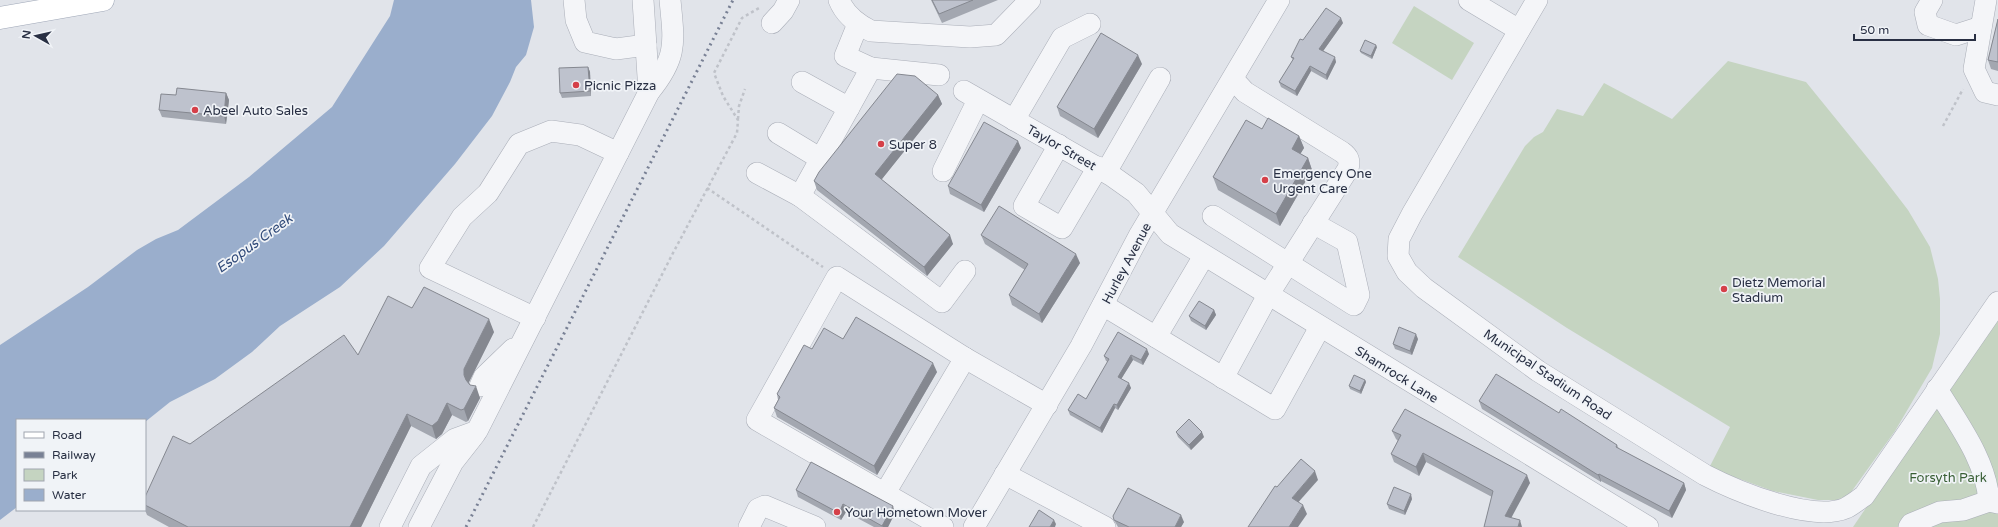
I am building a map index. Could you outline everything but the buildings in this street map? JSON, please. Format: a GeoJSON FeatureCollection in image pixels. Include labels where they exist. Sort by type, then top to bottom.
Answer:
{"type":"FeatureCollection","features":[{"type":"Feature","properties":{"kind":"main road"},"geometry":{"type":"LineString","coordinates":[[0,18],[37,6],[103,0]]}},
{"type":"Feature","properties":{"kind":"street"},"geometry":{"type":"LineString","coordinates":[[574,0],[576,20],[586,42],[616,49],[646,45]]}},
{"type":"Feature","properties":{"kind":"street"},"geometry":{"type":"LineString","coordinates":[[643,0],[649,92]]}},
{"type":"Feature","properties":{"kind":"street"},"geometry":{"type":"LineString","coordinates":[[419,527],[453,462],[465,430],[524,339],[649,92],[662,76],[674,42],[670,0]]}},
{"type":"Feature","properties":{"kind":"street"},"geometry":{"type":"LineString","coordinates":[[767,3],[772,23],[783,11],[789,0]]}},
{"type":"Feature","properties":{"kind":"street"},"geometry":{"type":"LineString","coordinates":[[839,0],[842,8],[858,24],[871,31],[970,37],[996,35],[1030,0]]}},
{"type":"Feature","properties":{"kind":"street","name":"Hurley Avenue"},"geometry":{"type":"LineString","coordinates":[[974,527],[1047,404],[1153,213],[1279,0]]}},
{"type":"Feature","properties":{"kind":"street"},"geometry":{"type":"LineString","coordinates":[[1470,0],[1520,30]]}},
{"type":"Feature","properties":{"kind":"street","name":"Municipal Stadium Road"},"geometry":{"type":"LineString","coordinates":[[1537,0],[1399,238],[1398,256],[1407,272],[1424,288],[1538,371],[1705,475],[1748,495],[1799,509],[1827,512],[1845,508],[1864,496],[1998,302]]}},
{"type":"Feature","properties":{"kind":"street"},"geometry":{"type":"LineString","coordinates":[[1932,0],[1925,12],[1928,25],[1956,35],[1982,27]]}},
{"type":"Feature","properties":{"kind":"street"},"geometry":{"type":"LineString","coordinates":[[1986,0],[1974,70],[1985,92],[1998,95]]}},
{"type":"Feature","properties":{"kind":"street"},"geometry":{"type":"LineString","coordinates":[[858,24],[845,56],[871,68],[939,75]]}},
{"type":"Feature","properties":{"kind":"street"},"geometry":{"type":"LineString","coordinates":[[1014,120],[1062,38],[1090,24]]}},
{"type":"Feature","properties":{"kind":"street"},"geometry":{"type":"LineString","coordinates":[[800,196],[871,68]]}},
{"type":"Feature","properties":{"kind":"street"},"geometry":{"type":"LineString","coordinates":[[1059,145],[1024,206],[1062,228],[1102,170],[1160,78]]}},
{"type":"Feature","properties":{"kind":"street"},"geometry":{"type":"LineString","coordinates":[[1223,378],[1268,295],[1348,169],[1350,162],[1347,156],[1245,92],[1233,79]]}},
{"type":"Feature","properties":{"kind":"street"},"geometry":{"type":"LineString","coordinates":[[802,82],[849,108]]}},
{"type":"Feature","properties":{"kind":"street","name":"Taylor Street"},"geometry":{"type":"LineString","coordinates":[[943,171],[971,95],[1102,170],[1136,193],[1153,213]]}},
{"type":"Feature","properties":{"kind":"street"},"geometry":{"type":"LineString","coordinates":[[535,318],[430,268],[462,217],[488,193],[519,144],[551,131],[580,135],[618,153]]}},
{"type":"Feature","properties":{"kind":"street"},"geometry":{"type":"LineString","coordinates":[[778,133],[821,159]]}},
{"type":"Feature","properties":{"kind":"street"},"geometry":{"type":"LineString","coordinates":[[757,173],[800,196],[942,302],[965,271]]}},
{"type":"Feature","properties":{"kind":"street","name":"Shamrock Lane"},"geometry":{"type":"LineString","coordinates":[[1153,213],[1170,234],[1204,256],[1648,527]]}},
{"type":"Feature","properties":{"kind":"street"},"geometry":{"type":"LineString","coordinates":[[1213,216],[1354,305],[1359,295],[1347,242],[1313,223]]}},
{"type":"Feature","properties":{"kind":"street"},"geometry":{"type":"LineString","coordinates":[[1156,337],[1204,256]]}},
{"type":"Feature","properties":{"kind":"street"},"geometry":{"type":"LineString","coordinates":[[943,527],[756,420],[837,276],[965,358],[1047,404]]}},
{"type":"Feature","properties":{"kind":"street"},"geometry":{"type":"LineString","coordinates":[[1103,305],[1275,409],[1320,327]]}},
{"type":"Feature","properties":{"kind":"street"},"geometry":{"type":"LineString","coordinates":[[480,386],[484,377],[524,339]]}},
{"type":"Feature","properties":{"kind":"street"},"geometry":{"type":"LineString","coordinates":[[885,493],[965,358]]}},
{"type":"Feature","properties":{"kind":"street"},"geometry":{"type":"LineString","coordinates":[[1908,527],[1911,524],[1940,512],[1963,510],[1993,502],[1978,459],[1937,389]]}},
{"type":"Feature","properties":{"kind":"street"},"geometry":{"type":"LineString","coordinates":[[390,527],[421,466],[465,430]]}},
{"type":"Feature","properties":{"kind":"street"},"geometry":{"type":"LineString","coordinates":[[1005,474],[1105,527]]}},
{"type":"Feature","properties":{"kind":"street"},"geometry":{"type":"LineString","coordinates":[[749,527],[758,508],[762,506],[805,525]]}},
{"type":"Feature","properties":{"kind":"path"},"geometry":{"type":"LineString","coordinates":[[738,120],[723,96],[714,72],[742,18],[767,3]]}},
{"type":"Feature","properties":{"kind":"path"},"geometry":{"type":"LineString","coordinates":[[1943,126],[1974,70]]}},
{"type":"Feature","properties":{"kind":"path"},"geometry":{"type":"LineString","coordinates":[[533,527],[672,253],[737,134],[739,106],[744,89]]}},
{"type":"Feature","properties":{"kind":"path"},"geometry":{"type":"LineString","coordinates":[[707,188],[837,276]]}},
{"type":"Feature","properties":{"kind":"green space"},"geometry":{"type":"Polygon","coordinates":[[[1414,6],[1474,43],[1452,80],[1392,43],[1414,6]]]}},
{"type":"Feature","properties":{"kind":"green space","name":"Dietz Memorial Stadium"},"geometry":{"type":"Polygon","coordinates":[[[1728,61],[1806,82],[1908,210],[1930,247],[1938,279],[1940,299],[1940,334],[1932,368],[1895,431],[1849,495],[1836,500],[1818,500],[1773,491],[1709,468],[1730,427],[1567,328],[1458,257],[1525,146],[1534,137],[1543,132],[1557,109],[1583,116],[1604,83],[1672,119],[1728,61]]]}},
{"type":"Feature","properties":{"kind":"green space","name":"Forsyth Park"},"geometry":{"type":"Polygon","coordinates":[[[1998,318],[1998,527],[1853,527],[1870,502],[1998,318]]]}},
{"type":"Feature","properties":{"kind":"water","name":"Esopus Creek"},"geometry":{"type":"Polygon","coordinates":[[[394,0],[531,0],[534,27],[526,55],[516,67],[510,82],[492,116],[455,164],[384,246],[340,287],[280,326],[252,352],[215,379],[170,402],[146,421],[146,419],[16,419],[16,508],[0,520],[0,345],[88,287],[137,250],[156,239],[178,230],[249,177],[332,107],[390,16],[394,0]]]}},
{"type":"Feature","properties":{"kind":"railway"},"geometry":{"type":"LineString","coordinates":[[466,527],[733,0]]}},
{"type":"Feature","properties":{"kind":"place","name":"Picnic Pizza"},"geometry":{"type":"Point","coordinates":[576,85]}},
{"type":"Feature","properties":{"kind":"place","name":"Abeel Auto Sales"},"geometry":{"type":"Point","coordinates":[195,110]}},
{"type":"Feature","properties":{"kind":"place","name":"Super 8"},"geometry":{"type":"Point","coordinates":[881,144]}},
{"type":"Feature","properties":{"kind":"place","name":"Emergency One Urgent Care"},"geometry":{"type":"Point","coordinates":[1265,180]}},
{"type":"Feature","properties":{"kind":"place","name":"Dietz Memorial Stadium"},"geometry":{"type":"Point","coordinates":[1724,289]}},
{"type":"Feature","properties":{"kind":"place","name":"Your Hometown Mover"},"geometry":{"type":"Point","coordinates":[837,512]}}]}
